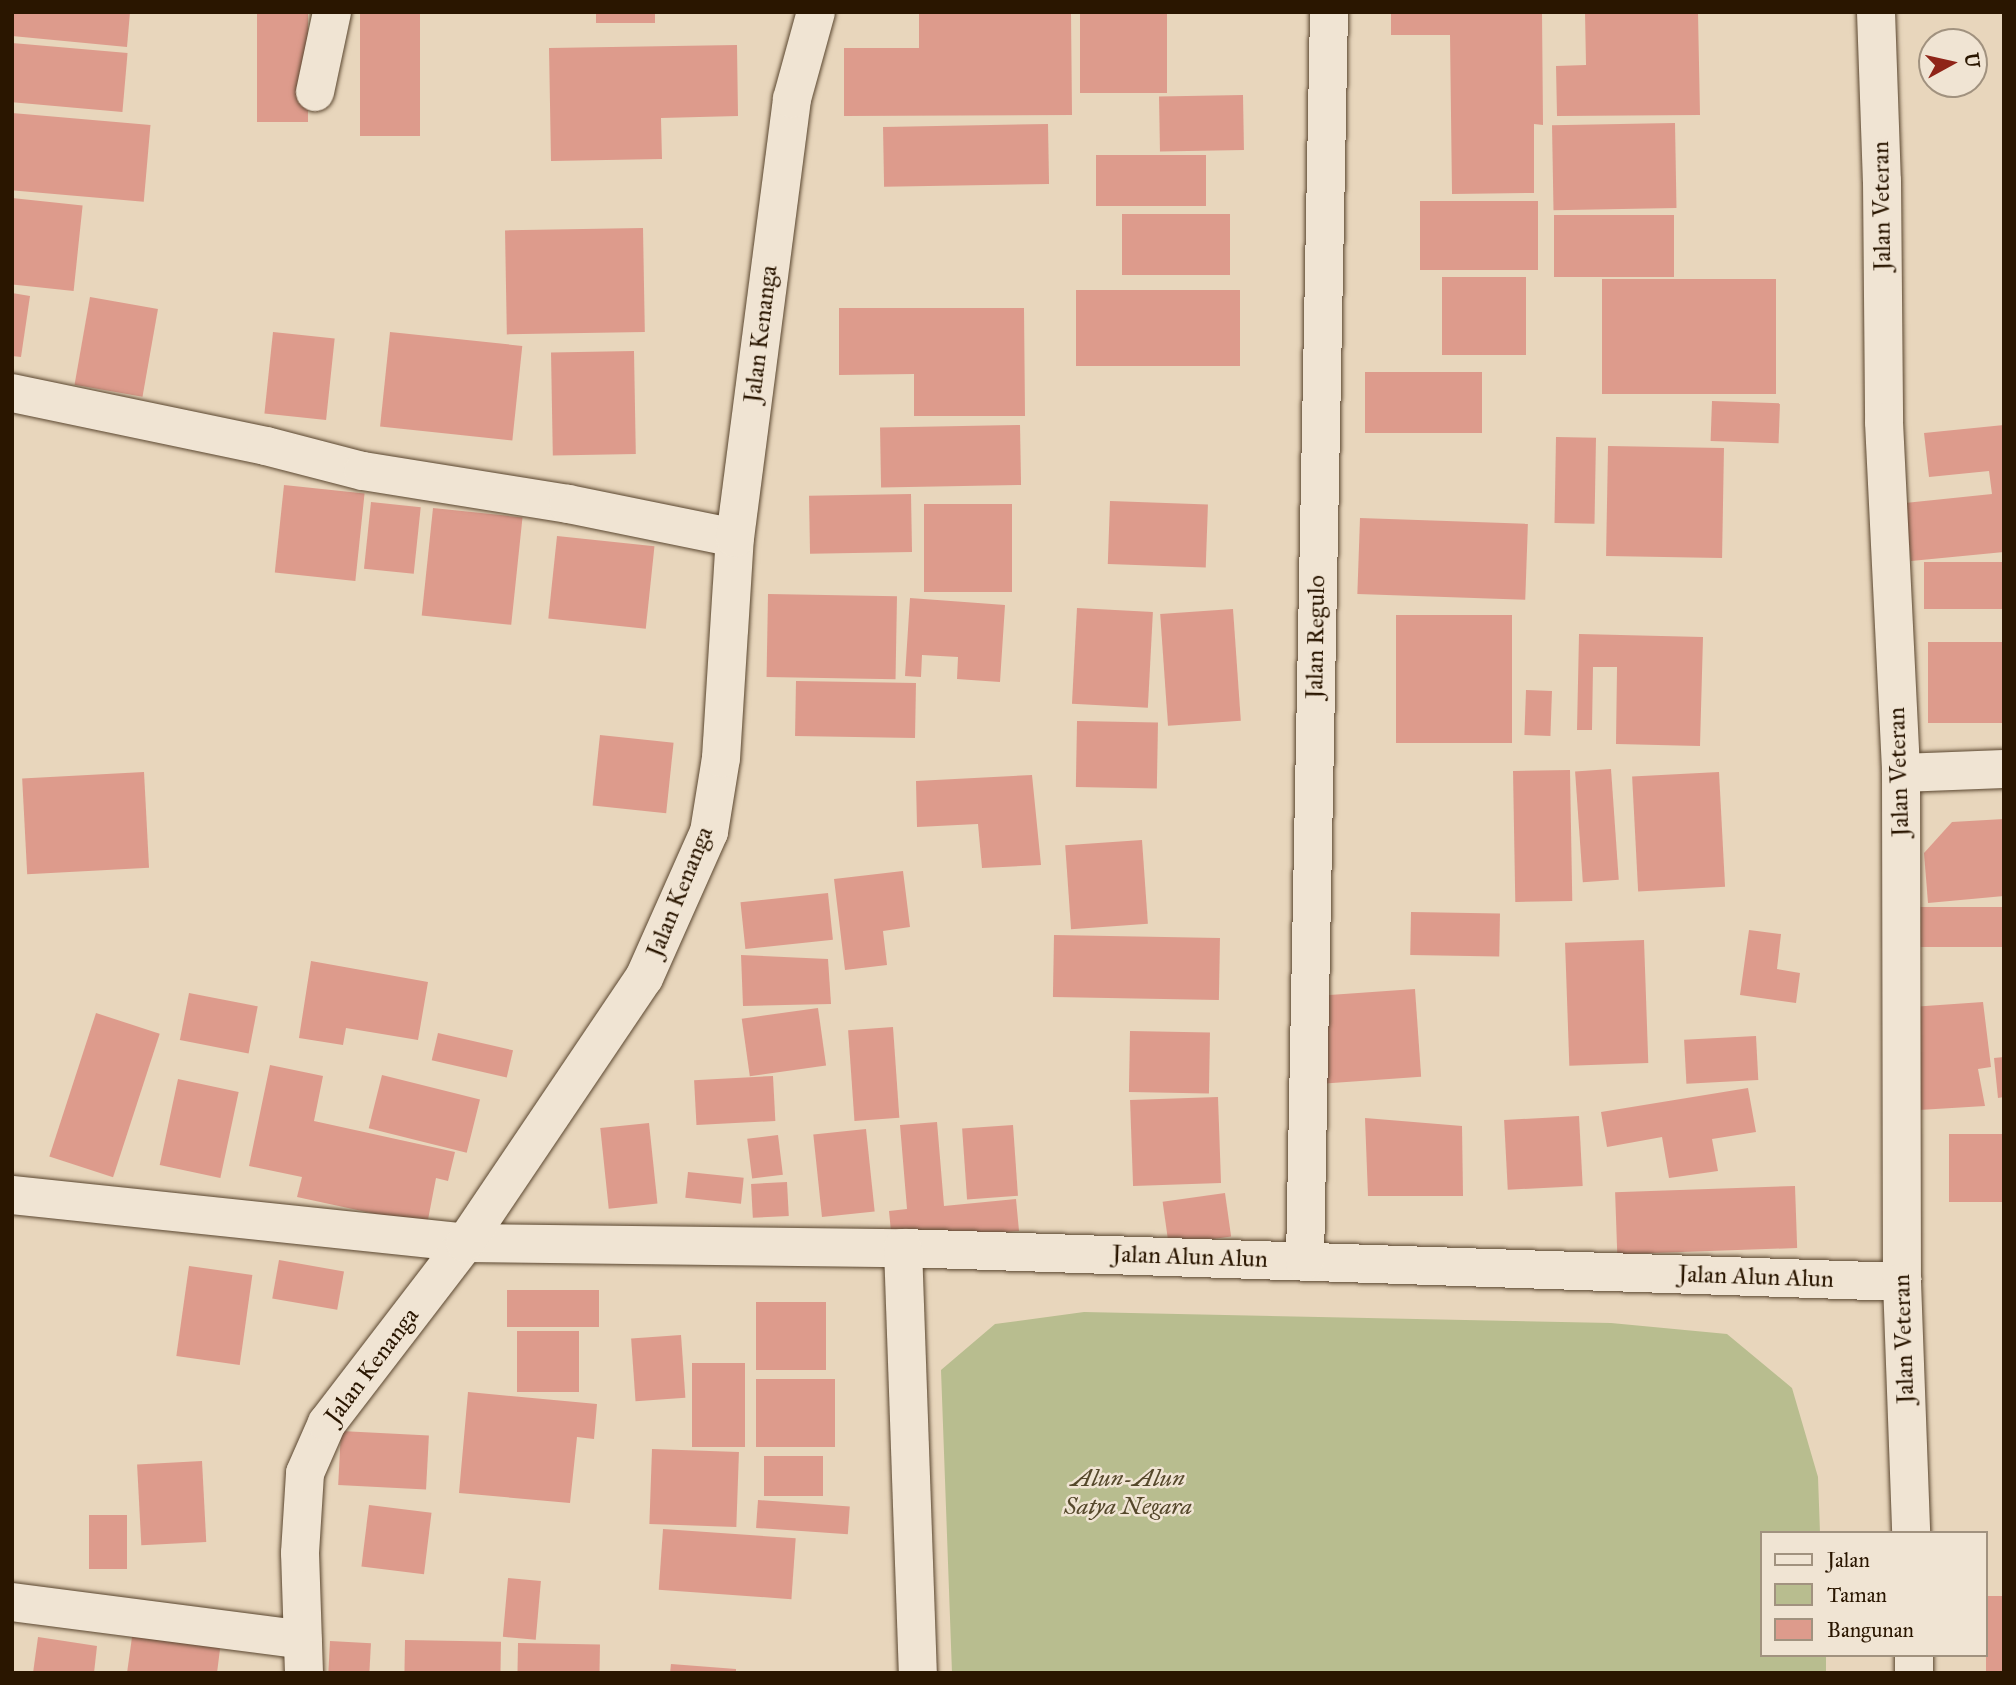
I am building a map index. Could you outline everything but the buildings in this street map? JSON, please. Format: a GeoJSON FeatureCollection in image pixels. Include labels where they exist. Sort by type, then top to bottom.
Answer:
{"type":"FeatureCollection","features":[{"type":"Feature","properties":{"kind":"street"},"geometry":{"type":"LineString","coordinates":[[315,92],[332,12]]}},
{"type":"Feature","properties":{"kind":"street","name":"Jalan Kenanga"},"geometry":{"type":"LineString","coordinates":[[304,1656],[300,1553],[305,1473],[327,1423],[466,1244],[644,978],[709,832],[721,758],[735,538],[792,99],[816,12]]}},
{"type":"Feature","properties":{"kind":"street","name":"Jalan Regulo"},"geometry":{"type":"LineString","coordinates":[[1305,1261],[1329,12]]}},
{"type":"Feature","properties":{"kind":"street","name":"Jalan Veteran"},"geometry":{"type":"LineString","coordinates":[[1876,12],[1882,181],[1884,422],[1900,773],[1902,1282],[1911,1531]]}},
{"type":"Feature","properties":{"kind":"street"},"geometry":{"type":"LineString","coordinates":[[12,393],[266,446],[363,471],[568,504],[735,538]]}},
{"type":"Feature","properties":{"kind":"street"},"geometry":{"type":"LineString","coordinates":[[1900,773],[2004,769]]}},
{"type":"Feature","properties":{"kind":"street","name":"Jalan Alun Alun"},"geometry":{"type":"LineString","coordinates":[[12,1195],[466,1244],[902,1248],[1902,1282]]}},
{"type":"Feature","properties":{"kind":"street"},"geometry":{"type":"LineString","coordinates":[[902,1248],[918,1673]]}},
{"type":"Feature","properties":{"kind":"street"},"geometry":{"type":"LineString","coordinates":[[12,1602],[304,1656]]}},
{"type":"Feature","properties":{"kind":"green space","name":"Alun-Alun Satya Negara"},"geometry":{"type":"Polygon","coordinates":[[[1084,1312],[1611,1323],[1727,1334],[1792,1388],[1818,1477],[1820,1531],[1760,1531],[1760,1657],[1826,1657],[1826,1673],[952,1673],[941,1370],[995,1324],[1084,1312]]]}}]}
